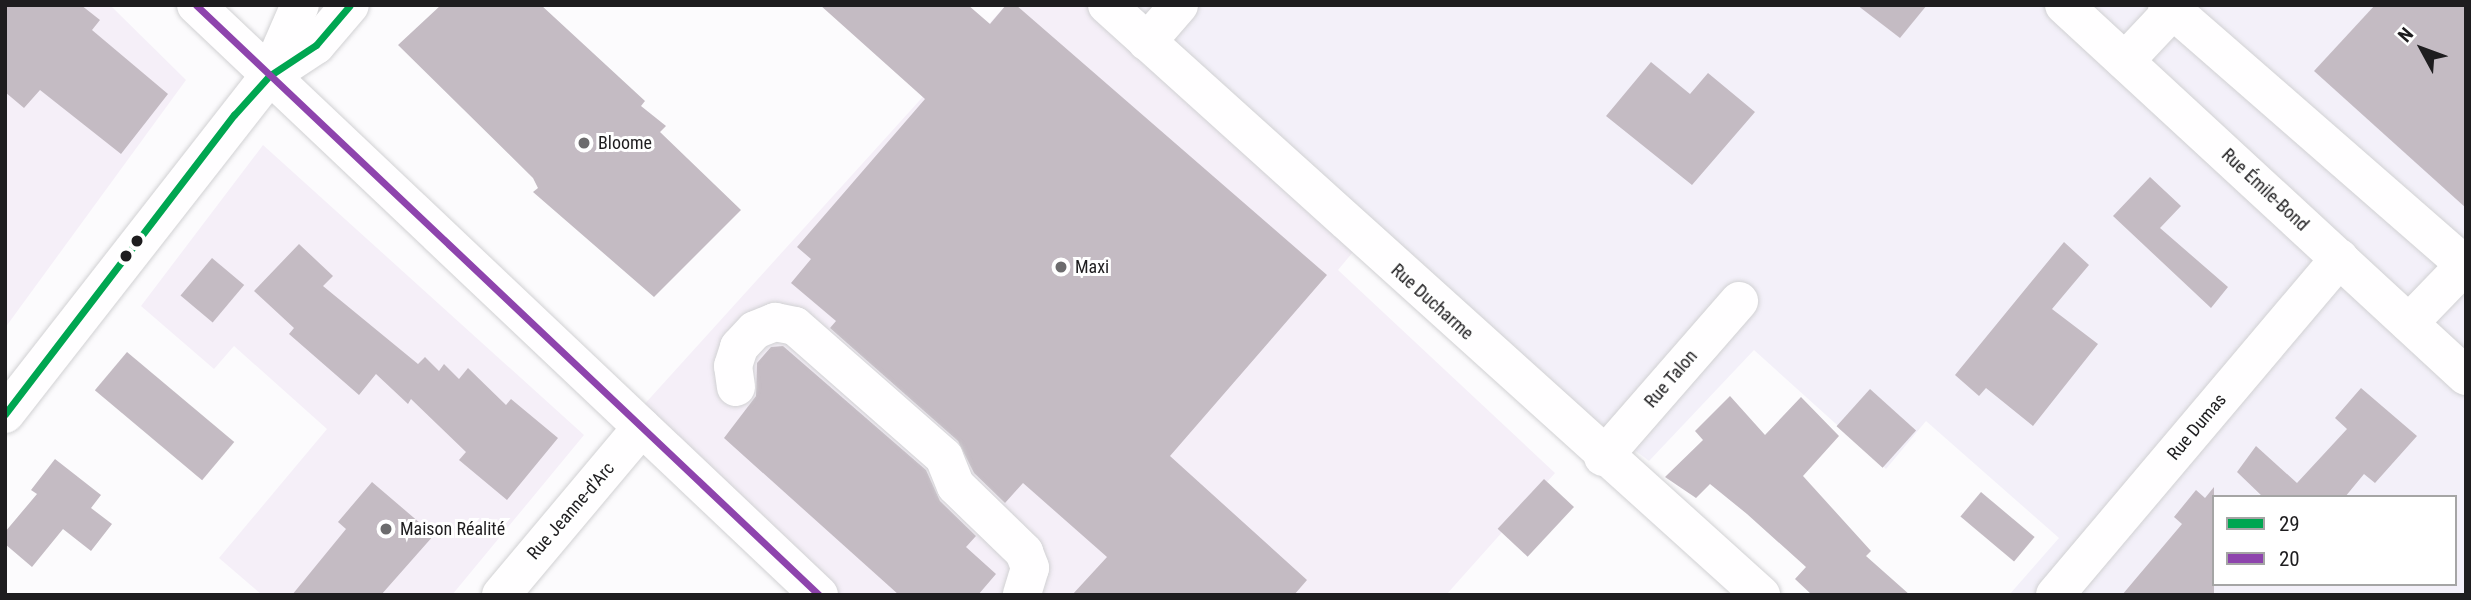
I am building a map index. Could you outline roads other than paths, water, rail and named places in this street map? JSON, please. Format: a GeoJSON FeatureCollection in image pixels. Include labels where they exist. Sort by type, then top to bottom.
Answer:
{"type":"FeatureCollection","features":[{"type":"Feature","properties":{"kind":"street"},"geometry":{"type":"LineString","coordinates":[[196,5],[818,595]]}},
{"type":"Feature","properties":{"kind":"street"},"geometry":{"type":"LineString","coordinates":[[7,407],[269,76],[300,5]]}},
{"type":"Feature","properties":{"kind":"street"},"geometry":{"type":"LineString","coordinates":[[269,76],[316,45],[350,5]]}},
{"type":"Feature","properties":{"kind":"street","name":"Rue Ducharme"},"geometry":{"type":"LineString","coordinates":[[1107,5],[1744,589]]}},
{"type":"Feature","properties":{"kind":"street"},"geometry":{"type":"LineString","coordinates":[[1147,42],[1179,5]]}},
{"type":"Feature","properties":{"kind":"street","name":"Rue Émile-Bond"},"geometry":{"type":"LineString","coordinates":[[2064,5],[2466,376]]}},
{"type":"Feature","properties":{"kind":"street"},"geometry":{"type":"LineString","coordinates":[[2125,61],[2170,8],[2465,266],[2409,323]]}},
{"type":"Feature","properties":{"kind":"street","name":"Rue Dumas"},"geometry":{"type":"LineString","coordinates":[[2055,595],[2340,258]]}},
{"type":"Feature","properties":{"kind":"street","name":"Rue Talon"},"geometry":{"type":"LineString","coordinates":[[1603,457],[1739,301]]}},
{"type":"Feature","properties":{"kind":"street"},"geometry":{"type":"LineString","coordinates":[[736,387],[733,366],[739,347],[755,330],[775,322],[795,326],[944,457],[956,486],[1024,552],[1030,568],[1022,595]]}},
{"type":"Feature","properties":{"kind":"street","name":"Rue Jeanne-d'Arc"},"geometry":{"type":"LineString","coordinates":[[501,595],[642,428]]}},
{"type":"Feature","properties":{"kind":"place","name":"Bloome"},"geometry":{"type":"Point","coordinates":[584,143]}},
{"type":"Feature","properties":{"kind":"place","name":"Maxi"},"geometry":{"type":"Point","coordinates":[1061,267]}},
{"type":"Feature","properties":{"kind":"place","name":"Maison Réalité"},"geometry":{"type":"Point","coordinates":[386,529]}}]}
